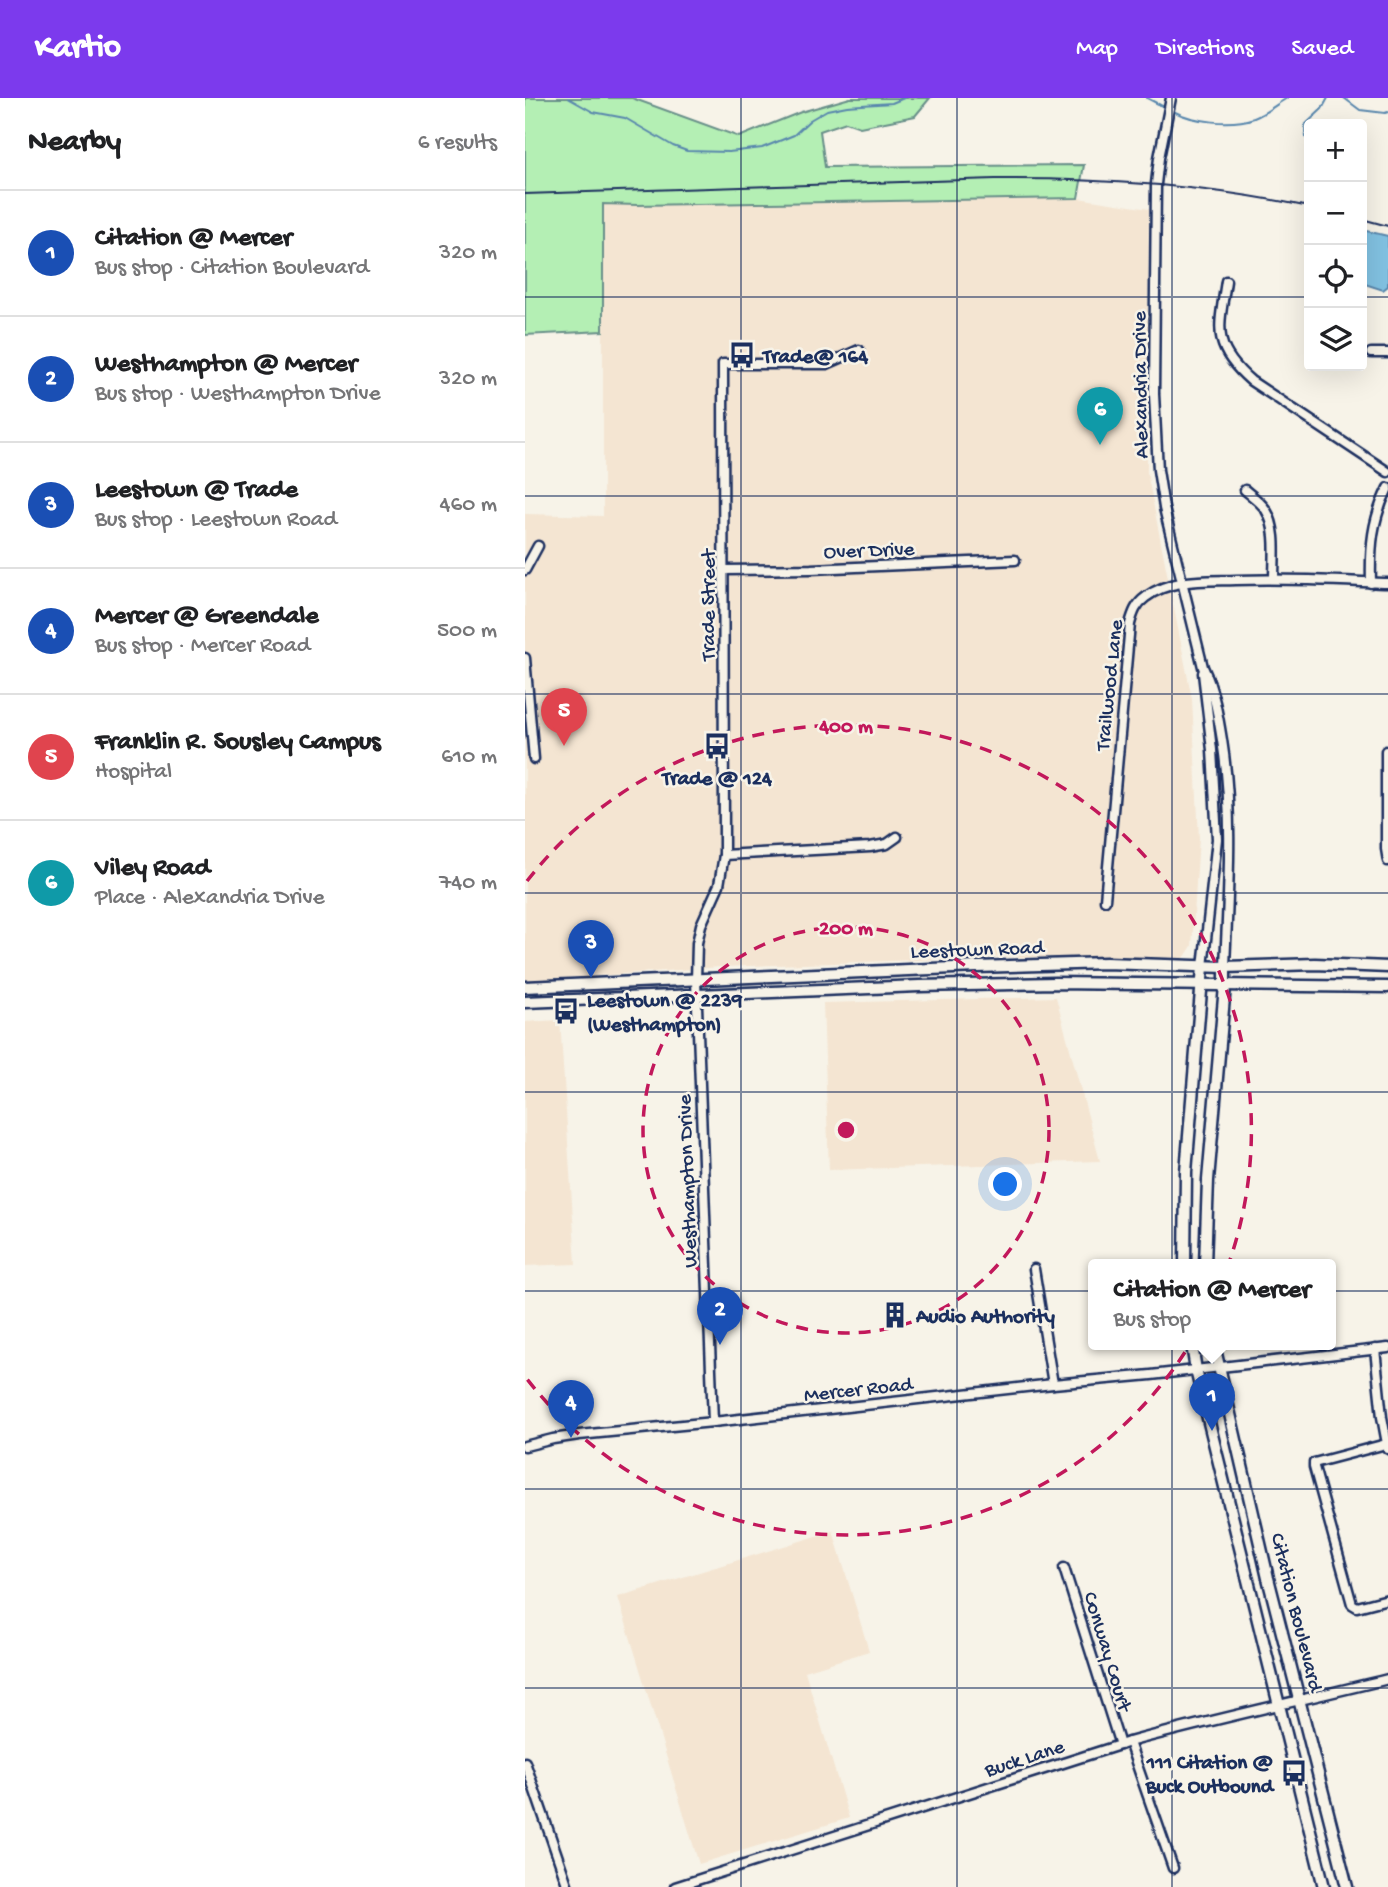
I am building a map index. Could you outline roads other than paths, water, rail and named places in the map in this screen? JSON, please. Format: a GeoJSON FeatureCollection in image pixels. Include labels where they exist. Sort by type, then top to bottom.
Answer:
{"type":"FeatureCollection","features":[{"type":"Feature","properties":{"kind":"main road","name":"Leestown Road"},"geometry":{"type":"LineString","coordinates":[[525,986],[1106,963],[1203,967],[1315,964],[1388,967]]}},
{"type":"Feature","properties":{"kind":"main road"},"geometry":{"type":"LineString","coordinates":[[1185,1259],[1186,1172],[1203,967]]}},
{"type":"Feature","properties":{"kind":"main road"},"geometry":{"type":"LineString","coordinates":[[1205,1259],[1208,1180],[1225,967]]}},
{"type":"Feature","properties":{"kind":"main road","name":"Leestown Road"},"geometry":{"type":"LineString","coordinates":[[525,1002],[1055,983],[1388,987]]}},
{"type":"Feature","properties":{"kind":"main road","name":"Citation Boulevard"},"geometry":{"type":"LineString","coordinates":[[1193,1350],[1324,1887]]}},
{"type":"Feature","properties":{"kind":"main road","name":"Citation Boulevard"},"geometry":{"type":"LineString","coordinates":[[1215,1350],[1268,1578],[1347,1887]]}},
{"type":"Feature","properties":{"kind":"street","name":"Alexandria Drive"},"geometry":{"type":"LineString","coordinates":[[1171,99],[1156,184],[1154,421],[1160,485],[1203,667],[1212,686],[1226,763],[1230,814],[1225,967]]}},
{"type":"Feature","properties":{"kind":"street"},"geometry":{"type":"LineString","coordinates":[[1226,281],[1219,333],[1224,350],[1235,367],[1251,381],[1388,472]]}},
{"type":"Feature","properties":{"kind":"street","name":"Trade Street"},"geometry":{"type":"LineString","coordinates":[[696,980],[699,934],[704,915],[719,885],[724,855],[723,364],[827,364],[859,350]]}},
{"type":"Feature","properties":{"kind":"street"},"geometry":{"type":"LineString","coordinates":[[1371,353],[1388,353]]}},
{"type":"Feature","properties":{"kind":"street"},"geometry":{"type":"LineString","coordinates":[[1371,583],[1372,534],[1388,488]]}},
{"type":"Feature","properties":{"kind":"street"},"geometry":{"type":"LineString","coordinates":[[1245,490],[1265,509],[1269,518],[1274,542],[1274,579]]}},
{"type":"Feature","properties":{"kind":"street"},"geometry":{"type":"LineString","coordinates":[[525,570],[538,546]]}},
{"type":"Feature","properties":{"kind":"street","name":"Over Drive"},"geometry":{"type":"LineString","coordinates":[[724,570],[1015,560]]}},
{"type":"Feature","properties":{"kind":"street","name":"Trailwood Lane"},"geometry":{"type":"LineString","coordinates":[[1105,900],[1133,611],[1147,596],[1182,582],[1274,579],[1388,583]]}},
{"type":"Feature","properties":{"kind":"street"},"geometry":{"type":"LineString","coordinates":[[525,658],[534,759]]}},
{"type":"Feature","properties":{"kind":"street","name":"Alexandria Drive"},"geometry":{"type":"LineString","coordinates":[[1203,667],[1212,750],[1217,839],[1203,967]]}},
{"type":"Feature","properties":{"kind":"street"},"geometry":{"type":"LineString","coordinates":[[1386,751],[1388,861]]}},
{"type":"Feature","properties":{"kind":"street"},"geometry":{"type":"LineString","coordinates":[[724,855],[870,847],[887,844],[897,837]]}},
{"type":"Feature","properties":{"kind":"street","name":"Westhampton Drive"},"geometry":{"type":"LineString","coordinates":[[696,980],[713,1422]]}},
{"type":"Feature","properties":{"kind":"street"},"geometry":{"type":"LineString","coordinates":[[1034,1269],[1053,1384]]}},
{"type":"Feature","properties":{"kind":"street","name":"Mercer Road"},"geometry":{"type":"LineString","coordinates":[[525,1446],[579,1435],[1388,1348]]}},
{"type":"Feature","properties":{"kind":"street"},"geometry":{"type":"LineString","coordinates":[[1374,1349],[1387,1446],[1314,1463],[1314,1467],[1352,1604],[1357,1607],[1388,1599]]}},
{"type":"Feature","properties":{"kind":"street","name":"Conway Court"},"geometry":{"type":"LineString","coordinates":[[1064,1569],[1124,1744],[1173,1868]]}},
{"type":"Feature","properties":{"kind":"street","name":"Buck Lane"},"geometry":{"type":"LineString","coordinates":[[675,1887],[1124,1744],[1388,1679]]}},
{"type":"Feature","properties":{"kind":"street"},"geometry":{"type":"LineString","coordinates":[[525,1762],[568,1887]]}},
{"type":"Feature","properties":{"kind":"water"},"geometry":{"type":"Polygon","coordinates":[[[1367,231],[1388,236],[1388,286],[1383,290],[1367,285],[1367,231]]]}},
{"type":"Feature","properties":{"kind":"waterway"},"geometry":{"type":"LineString","coordinates":[[568,98],[593,112],[625,118],[673,146],[687,151],[729,152],[762,148],[794,135],[810,120],[827,110],[892,103],[904,98]]}},
{"type":"Feature","properties":{"kind":"waterway"},"geometry":{"type":"LineString","coordinates":[[1147,98],[1164,107]]}},
{"type":"Feature","properties":{"kind":"waterway"},"geometry":{"type":"LineString","coordinates":[[1173,111],[1202,120],[1235,122],[1258,116],[1287,98]]}},
{"type":"Feature","properties":{"kind":"waterway"},"geometry":{"type":"LineString","coordinates":[[1311,119],[1322,109],[1328,98]]}},
{"type":"Feature","properties":{"kind":"waterway"},"geometry":{"type":"LineString","coordinates":[[1344,98],[1360,110],[1388,112]]}},
{"type":"Feature","properties":{"kind":"railway"},"geometry":{"type":"LineString","coordinates":[[525,194],[1035,179],[1153,184],[1231,193],[1304,206]]}},
{"type":"Feature","properties":{"kind":"railway"},"geometry":{"type":"LineString","coordinates":[[1367,220],[1388,226]]}},
{"type":"Feature","properties":{"kind":"place","name":"Trade@ 164"},"geometry":{"type":"Point","coordinates":[742,355]}},
{"type":"Feature","properties":{"kind":"place","name":"Viley Road"},"geometry":{"type":"Point","coordinates":[1100,445]}},
{"type":"Feature","properties":{"kind":"place","name":"Franklin R. Sousley Campus"},"geometry":{"type":"Point","coordinates":[564,746]}},
{"type":"Feature","properties":{"kind":"place","name":"Trade @ 124"},"geometry":{"type":"Point","coordinates":[717,746]}},
{"type":"Feature","properties":{"kind":"place","name":"Leestown @ Trade"},"geometry":{"type":"Point","coordinates":[591,978]}},
{"type":"Feature","properties":{"kind":"place","name":"Leestown @ 2239 (Westhampton)"},"geometry":{"type":"Point","coordinates":[566,1011]}},
{"type":"Feature","properties":{"kind":"place","name":"Audio Authority"},"geometry":{"type":"Point","coordinates":[895,1315]}},
{"type":"Feature","properties":{"kind":"place","name":"Westhampton @ Mercer"},"geometry":{"type":"Point","coordinates":[720,1345]}},
{"type":"Feature","properties":{"kind":"place","name":"Citation @ Mercer"},"geometry":{"type":"Point","coordinates":[1212,1431]}},
{"type":"Feature","properties":{"kind":"place","name":"Mercer @ Greendale"},"geometry":{"type":"Point","coordinates":[571,1438]}},
{"type":"Feature","properties":{"kind":"place","name":"111 Citation @ Buck Outbound"},"geometry":{"type":"Point","coordinates":[1294,1773]}}]}
